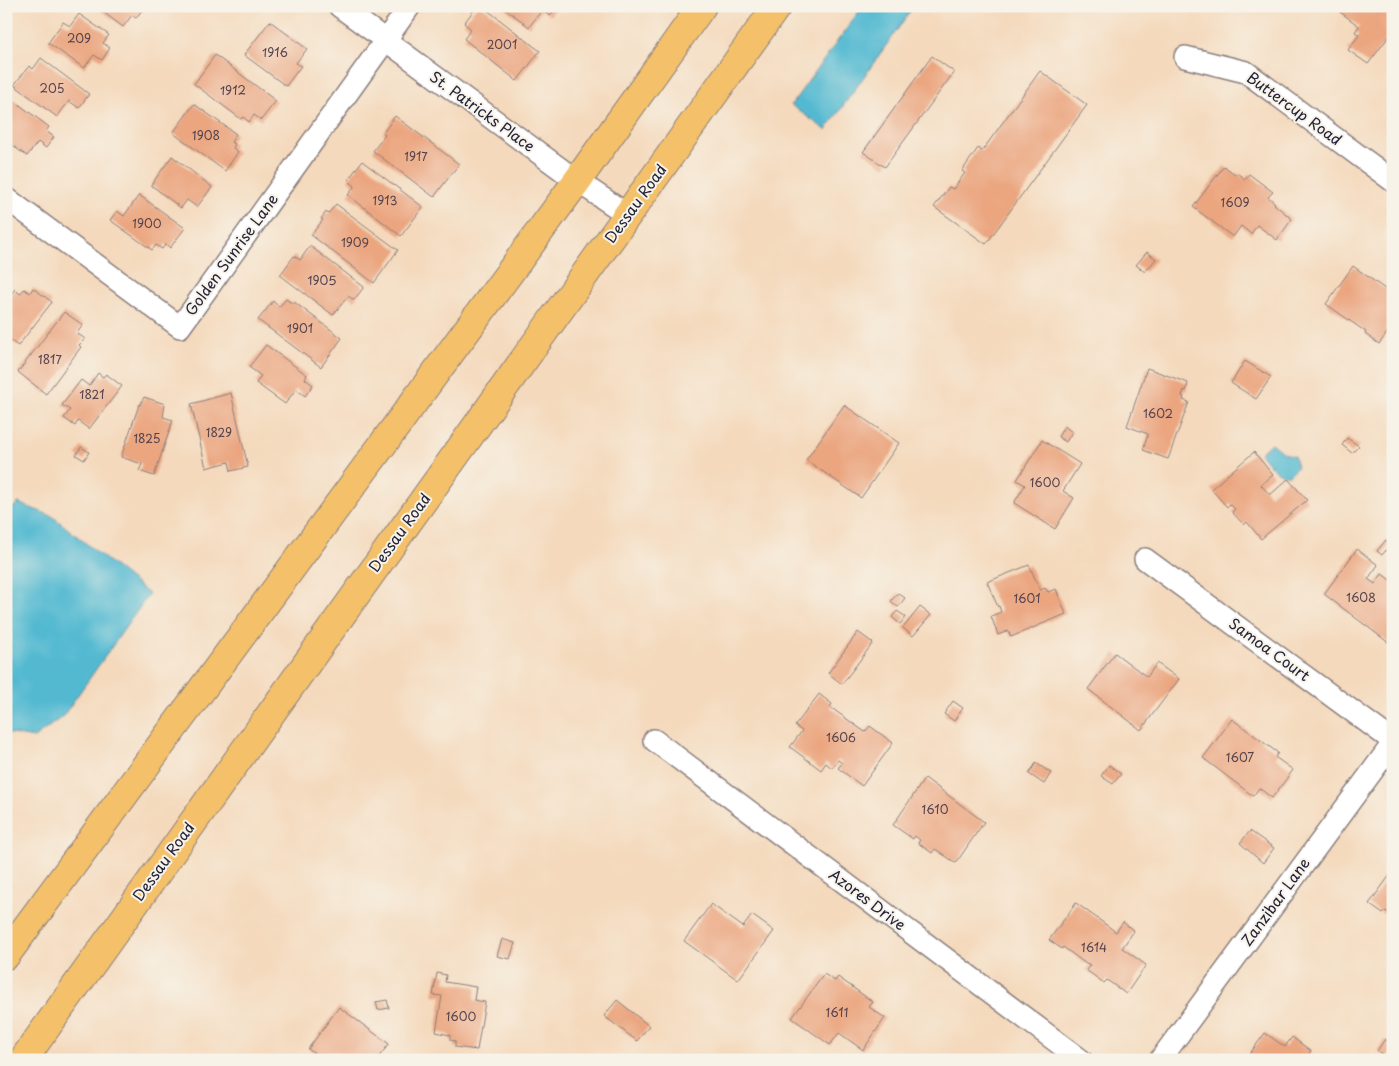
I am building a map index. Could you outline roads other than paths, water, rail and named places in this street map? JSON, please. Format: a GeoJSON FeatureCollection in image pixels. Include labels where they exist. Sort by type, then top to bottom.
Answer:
{"type":"FeatureCollection","features":[{"type":"Feature","properties":{"kind":"main road"},"geometry":{"type":"LineString","coordinates":[[6,955],[577,181],[702,6]]}},
{"type":"Feature","properties":{"kind":"main road","name":"Dessau Road"},"geometry":{"type":"LineString","coordinates":[[23,1060],[777,6]]}},
{"type":"Feature","properties":{"kind":"street","name":"St. Patricks Place"},"geometry":{"type":"LineString","coordinates":[[339,6],[577,181],[628,215]]}},
{"type":"Feature","properties":{"kind":"street","name":"Golden Sunrise Lane"},"geometry":{"type":"LineString","coordinates":[[6,198],[180,327],[410,6]]}},
{"type":"Feature","properties":{"kind":"street","name":"Buttercup Road"},"geometry":{"type":"LineString","coordinates":[[1185,57],[1246,72],[1393,181]]}},
{"type":"Feature","properties":{"kind":"street","name":"Samoa Court"},"geometry":{"type":"LineString","coordinates":[[1145,559],[1393,742]]}},
{"type":"Feature","properties":{"kind":"street","name":"Azores Drive"},"geometry":{"type":"LineString","coordinates":[[654,740],[1081,1060]]}},
{"type":"Feature","properties":{"kind":"street","name":"Zanzibar Lane"},"geometry":{"type":"LineString","coordinates":[[1160,1060],[1393,742]]}},
{"type":"Feature","properties":{"kind":"water"},"geometry":{"type":"Polygon","coordinates":[[[863,6],[914,6],[826,130],[791,105],[863,6]]]}},
{"type":"Feature","properties":{"kind":"water"},"geometry":{"type":"Polygon","coordinates":[[[1271,443],[1282,452],[1294,456],[1297,467],[1289,475],[1280,474],[1276,471],[1260,453],[1271,443]]]}},
{"type":"Feature","properties":{"kind":"water"},"geometry":{"type":"Polygon","coordinates":[[[18,503],[52,516],[149,594],[63,716],[34,738],[6,733],[6,514],[18,503]]]}}]}
